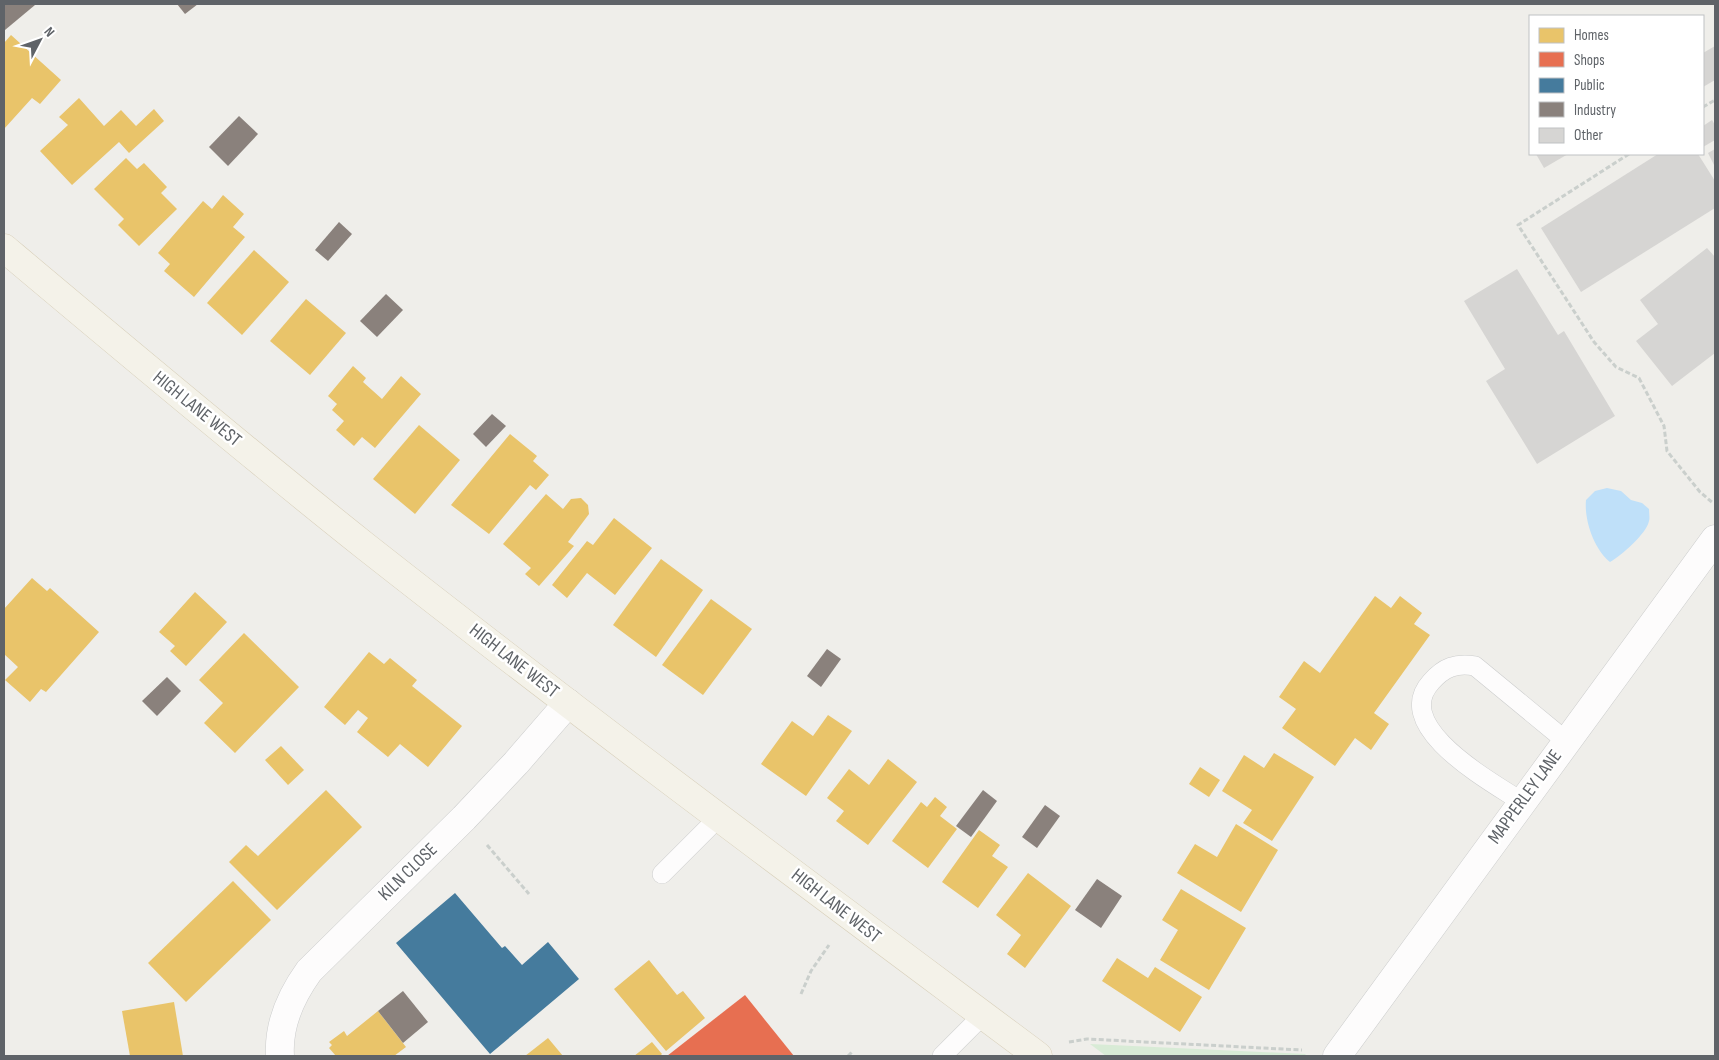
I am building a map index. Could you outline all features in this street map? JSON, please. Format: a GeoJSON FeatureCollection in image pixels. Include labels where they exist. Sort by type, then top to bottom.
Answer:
{"type":"FeatureCollection","features":[{"type":"Feature","properties":{"kind":"main road","name":"HIGH LANE WEST"},"geometry":{"type":"LineString","coordinates":[[4,248],[131,355],[364,544],[568,703],[1033,1053]]}},
{"type":"Feature","properties":{"kind":"street","name":"MAPPERLEY LANE"},"geometry":{"type":"LineString","coordinates":[[1338,1055],[1715,539]]}},
{"type":"Feature","properties":{"kind":"street","name":"KILN CLOSE"},"geometry":{"type":"LineString","coordinates":[[280,1056],[281,1032],[285,1014],[296,988],[309,970],[464,818],[516,764],[568,703]]}},
{"type":"Feature","properties":{"kind":"lane"},"geometry":{"type":"LineString","coordinates":[[1522,802],[1450,751],[1435,738],[1427,726],[1422,704],[1428,686],[1439,673],[1451,666],[1461,664],[1475,666],[1566,741]]}},
{"type":"Feature","properties":{"kind":"lane"},"geometry":{"type":"LineString","coordinates":[[662,874],[720,816]]}},
{"type":"Feature","properties":{"kind":"lane"},"geometry":{"type":"LineString","coordinates":[[942,1056],[983,1015]]}},
{"type":"Feature","properties":{"kind":"path"},"geometry":{"type":"LineString","coordinates":[[1704,106],[1715,100]]}},
{"type":"Feature","properties":{"kind":"path"},"geometry":{"type":"LineString","coordinates":[[1627,155],[1518,225],[1594,342],[1616,367],[1639,378],[1664,426],[1666,451],[1700,492],[1715,505]]}},
{"type":"Feature","properties":{"kind":"path"},"geometry":{"type":"LineString","coordinates":[[464,818],[529,894]]}},
{"type":"Feature","properties":{"kind":"path"},"geometry":{"type":"LineString","coordinates":[[801,994],[811,971],[851,917]]}},
{"type":"Feature","properties":{"kind":"path"},"geometry":{"type":"LineString","coordinates":[[1033,1053],[1087,1038],[1338,1055]]}},
{"type":"Feature","properties":{"kind":"path"},"geometry":{"type":"LineString","coordinates":[[848,1056],[852,1052]]}},
{"type":"Feature","properties":{"kind":"green space"},"geometry":{"type":"Polygon","coordinates":[[[1090,1044],[1306,1054],[1304,1056],[1106,1056],[1090,1044]]]}},
{"type":"Feature","properties":{"kind":"water"},"geometry":{"type":"Polygon","coordinates":[[[1607,488],[1621,491],[1631,500],[1642,503],[1649,509],[1649,521],[1644,532],[1627,550],[1610,562],[1599,550],[1591,534],[1586,508],[1586,500],[1595,491],[1607,488]]]}},
{"type":"Feature","properties":{"kind":"building: Homes"},"geometry":{"type":"Polygon","coordinates":[[[11,35],[61,80],[40,104],[32,98],[4,129],[4,43],[11,35]]]}},
{"type":"Feature","properties":{"kind":"building: Homes"},"geometry":{"type":"Polygon","coordinates":[[[79,98],[104,126],[121,110],[136,126],[154,109],[164,121],[129,153],[119,142],[72,185],[40,151],[68,125],[59,117],[79,98]]]}},
{"type":"Feature","properties":{"kind":"building: Homes"},"geometry":{"type":"Polygon","coordinates":[[[126,158],[137,169],[144,163],[167,187],[161,193],[177,209],[139,246],[118,225],[124,219],[94,189],[126,158]]]}},
{"type":"Feature","properties":{"kind":"building: Homes"},"geometry":{"type":"Polygon","coordinates":[[[223,195],[244,214],[233,227],[245,237],[194,297],[164,271],[170,264],[158,253],[203,201],[212,209],[223,195]]]}},
{"type":"Feature","properties":{"kind":"building: Homes"},"geometry":{"type":"Polygon","coordinates":[[[254,250],[289,282],[242,335],[207,303],[254,250]]]}},
{"type":"Feature","properties":{"kind":"building: Homes"},"geometry":{"type":"Polygon","coordinates":[[[306,299],[346,333],[310,375],[270,341],[306,299]]]}},
{"type":"Feature","properties":{"kind":"building: Homes"},"geometry":{"type":"Polygon","coordinates":[[[353,366],[366,378],[363,382],[382,399],[401,376],[421,394],[375,448],[362,437],[354,446],[336,430],[344,421],[332,410],[337,404],[328,396],[353,366]]]}},
{"type":"Feature","properties":{"kind":"building: Homes"},"geometry":{"type":"Polygon","coordinates":[[[419,425],[460,460],[415,514],[373,479],[419,425]]]}},
{"type":"Feature","properties":{"kind":"building: Homes"},"geometry":{"type":"Polygon","coordinates":[[[510,434],[537,456],[533,461],[549,475],[536,490],[530,485],[489,534],[451,505],[510,434]]]}},
{"type":"Feature","properties":{"kind":"building: Homes"},"geometry":{"type":"Polygon","coordinates":[[[546,494],[563,509],[571,499],[581,498],[588,505],[589,514],[568,542],[574,546],[539,586],[525,574],[531,568],[503,544],[546,494]]]}},
{"type":"Feature","properties":{"kind":"building: Homes"},"geometry":{"type":"Polygon","coordinates":[[[614,518],[652,548],[615,595],[587,573],[567,598],[552,585],[587,541],[593,545],[614,518]]]}},
{"type":"Feature","properties":{"kind":"building: Homes"},"geometry":{"type":"Polygon","coordinates":[[[661,559],[703,590],[656,657],[613,625],[661,559]]]}},
{"type":"Feature","properties":{"kind":"building: Homes"},"geometry":{"type":"Polygon","coordinates":[[[32,578],[47,591],[50,588],[99,632],[46,692],[41,689],[30,702],[5,680],[18,667],[4,654],[4,609],[32,578]]]}},
{"type":"Feature","properties":{"kind":"building: Homes"},"geometry":{"type":"Polygon","coordinates":[[[195,592],[227,622],[186,666],[170,651],[175,646],[159,632],[195,592]]]}},
{"type":"Feature","properties":{"kind":"building: Homes"},"geometry":{"type":"Polygon","coordinates":[[[1375,596],[1391,608],[1400,596],[1422,613],[1414,624],[1430,635],[1374,713],[1389,724],[1371,750],[1355,738],[1335,766],[1282,728],[1296,709],[1279,697],[1304,661],[1320,673],[1375,596]]]}},
{"type":"Feature","properties":{"kind":"building: Homes"},"geometry":{"type":"Polygon","coordinates":[[[711,599],[752,629],[703,695],[662,665],[711,599]]]}},
{"type":"Feature","properties":{"kind":"building: Homes"},"geometry":{"type":"Polygon","coordinates":[[[244,633],[299,687],[235,753],[204,723],[223,703],[199,680],[244,633]]]}},
{"type":"Feature","properties":{"kind":"building: Homes"},"geometry":{"type":"Polygon","coordinates":[[[369,652],[384,664],[390,658],[417,680],[412,686],[462,726],[428,767],[400,744],[388,757],[357,732],[368,718],[358,710],[345,725],[324,707],[369,652]]]}},
{"type":"Feature","properties":{"kind":"building: Homes"},"geometry":{"type":"Polygon","coordinates":[[[828,715],[852,731],[806,796],[761,764],[792,721],[813,736],[828,715]]]}},
{"type":"Feature","properties":{"kind":"building: Homes"},"geometry":{"type":"Polygon","coordinates":[[[281,746],[304,770],[288,785],[265,760],[281,746]]]}},
{"type":"Feature","properties":{"kind":"building: Homes"},"geometry":{"type":"Polygon","coordinates":[[[1274,753],[1314,777],[1272,841],[1243,823],[1252,810],[1222,791],[1244,755],[1264,768],[1274,753]]]}},
{"type":"Feature","properties":{"kind":"building: Homes"},"geometry":{"type":"Polygon","coordinates":[[[888,759],[917,782],[868,845],[836,821],[844,811],[827,798],[849,769],[869,785],[888,759]]]}},
{"type":"Feature","properties":{"kind":"building: Homes"},"geometry":{"type":"Polygon","coordinates":[[[1200,767],[1220,780],[1209,797],[1189,784],[1200,767]]]}},
{"type":"Feature","properties":{"kind":"building: Homes"},"geometry":{"type":"Polygon","coordinates":[[[326,790],[362,827],[277,910],[229,862],[246,845],[258,856],[326,790]]]}},
{"type":"Feature","properties":{"kind":"building: Homes"},"geometry":{"type":"Polygon","coordinates":[[[935,797],[947,807],[940,816],[957,829],[928,868],[892,841],[921,802],[927,807],[935,797]]]}},
{"type":"Feature","properties":{"kind":"building: Homes"},"geometry":{"type":"Polygon","coordinates":[[[1236,824],[1278,850],[1241,912],[1177,873],[1195,844],[1217,857],[1236,824]]]}},
{"type":"Feature","properties":{"kind":"building: Homes"},"geometry":{"type":"Polygon","coordinates":[[[979,830],[1000,845],[992,856],[1008,867],[978,908],[942,882],[979,830]]]}},
{"type":"Feature","properties":{"kind":"building: Homes"},"geometry":{"type":"Polygon","coordinates":[[[1028,873],[1071,906],[1025,968],[1007,954],[1021,935],[996,915],[1028,873]]]}},
{"type":"Feature","properties":{"kind":"building: Homes"},"geometry":{"type":"Polygon","coordinates":[[[233,881],[271,920],[186,1002],[148,963],[233,881]]]}},
{"type":"Feature","properties":{"kind":"building: Homes"},"geometry":{"type":"Polygon","coordinates":[[[1181,889],[1246,928],[1209,990],[1160,960],[1178,930],[1162,920],[1181,889]]]}},
{"type":"Feature","properties":{"kind":"building: Homes"},"geometry":{"type":"Polygon","coordinates":[[[1117,958],[1148,978],[1155,967],[1202,997],[1180,1032],[1102,981],[1117,958]]]}},
{"type":"Feature","properties":{"kind":"building: Homes"},"geometry":{"type":"Polygon","coordinates":[[[649,960],[677,995],[683,991],[705,1018],[666,1051],[614,989],[649,960]]]}},
{"type":"Feature","properties":{"kind":"building: Homes"},"geometry":{"type":"Polygon","coordinates":[[[174,1002],[183,1056],[130,1056],[122,1011],[174,1002]]]}},
{"type":"Feature","properties":{"kind":"building: Homes"},"geometry":{"type":"Polygon","coordinates":[[[378,1011],[406,1047],[394,1056],[336,1056],[329,1048],[332,1045],[329,1042],[344,1031],[347,1036],[378,1011]]]}},
{"type":"Feature","properties":{"kind":"building: Homes"},"geometry":{"type":"Polygon","coordinates":[[[548,1038],[563,1056],[525,1056],[548,1038]]]}},
{"type":"Feature","properties":{"kind":"building: Homes"},"geometry":{"type":"Polygon","coordinates":[[[652,1042],[662,1054],[660,1056],[634,1056],[652,1042]]]}},
{"type":"Feature","properties":{"kind":"building: Shops"},"geometry":{"type":"Polygon","coordinates":[[[745,995],[794,1056],[667,1056],[745,995]]]}},
{"type":"Feature","properties":{"kind":"building: Public"},"geometry":{"type":"Polygon","coordinates":[[[455,893],[502,948],[505,946],[522,965],[548,942],[579,979],[490,1054],[396,943],[455,893]]]}},
{"type":"Feature","properties":{"kind":"building: Industry"},"geometry":{"type":"Polygon","coordinates":[[[4,4],[34,4],[35,5],[5,30],[4,4]]]}},
{"type":"Feature","properties":{"kind":"building: Industry"},"geometry":{"type":"Polygon","coordinates":[[[177,4],[198,4],[185,14],[177,4]]]}},
{"type":"Feature","properties":{"kind":"building: Industry"},"geometry":{"type":"Polygon","coordinates":[[[239,116],[258,134],[228,166],[209,147],[239,116]]]}},
{"type":"Feature","properties":{"kind":"building: Industry"},"geometry":{"type":"Polygon","coordinates":[[[339,222],[352,234],[328,261],[315,250],[339,222]]]}},
{"type":"Feature","properties":{"kind":"building: Industry"},"geometry":{"type":"Polygon","coordinates":[[[386,294],[403,310],[377,337],[360,321],[386,294]]]}},
{"type":"Feature","properties":{"kind":"building: Industry"},"geometry":{"type":"Polygon","coordinates":[[[492,414],[506,426],[486,447],[473,434],[492,414]]]}},
{"type":"Feature","properties":{"kind":"building: Industry"},"geometry":{"type":"Polygon","coordinates":[[[827,649],[841,659],[821,687],[807,676],[827,649]]]}},
{"type":"Feature","properties":{"kind":"building: Industry"},"geometry":{"type":"Polygon","coordinates":[[[167,677],[181,691],[157,716],[142,701],[167,677]]]}},
{"type":"Feature","properties":{"kind":"building: Industry"},"geometry":{"type":"Polygon","coordinates":[[[983,790],[997,801],[971,837],[956,826],[983,790]]]}},
{"type":"Feature","properties":{"kind":"building: Industry"},"geometry":{"type":"Polygon","coordinates":[[[1045,805],[1060,816],[1037,848],[1022,837],[1045,805]]]}},
{"type":"Feature","properties":{"kind":"building: Industry"},"geometry":{"type":"Polygon","coordinates":[[[1097,879],[1122,896],[1101,928],[1075,910],[1097,879]]]}},
{"type":"Feature","properties":{"kind":"building: Industry"},"geometry":{"type":"Polygon","coordinates":[[[403,991],[428,1022],[403,1043],[378,1011],[403,991]]]}},
{"type":"Feature","properties":{"kind":"building: Other"},"geometry":{"type":"Polygon","coordinates":[[[1715,46],[1715,80],[1704,86],[1704,52],[1715,46]]]}},
{"type":"Feature","properties":{"kind":"building: Other"},"geometry":{"type":"Polygon","coordinates":[[[1712,120],[1715,125],[1715,140],[1704,146],[1704,125],[1712,120]]]}},
{"type":"Feature","properties":{"kind":"building: Other"},"geometry":{"type":"Polygon","coordinates":[[[1715,149],[1715,167],[1708,153],[1715,149]]]}},
{"type":"Feature","properties":{"kind":"building: Other"},"geometry":{"type":"Polygon","coordinates":[[[1537,155],[1566,155],[1544,168],[1537,155]]]}},
{"type":"Feature","properties":{"kind":"building: Other"},"geometry":{"type":"Polygon","coordinates":[[[1656,155],[1699,155],[1715,181],[1715,208],[1581,292],[1541,228],[1656,155]]]}},
{"type":"Feature","properties":{"kind":"building: Other"},"geometry":{"type":"Polygon","coordinates":[[[1707,248],[1715,257],[1715,353],[1672,386],[1636,341],[1658,324],[1640,300],[1707,248]]]}},
{"type":"Feature","properties":{"kind":"building: Other"},"geometry":{"type":"Polygon","coordinates":[[[1517,269],[1558,335],[1564,331],[1615,416],[1537,464],[1486,381],[1505,369],[1464,301],[1517,269]]]}}]}
